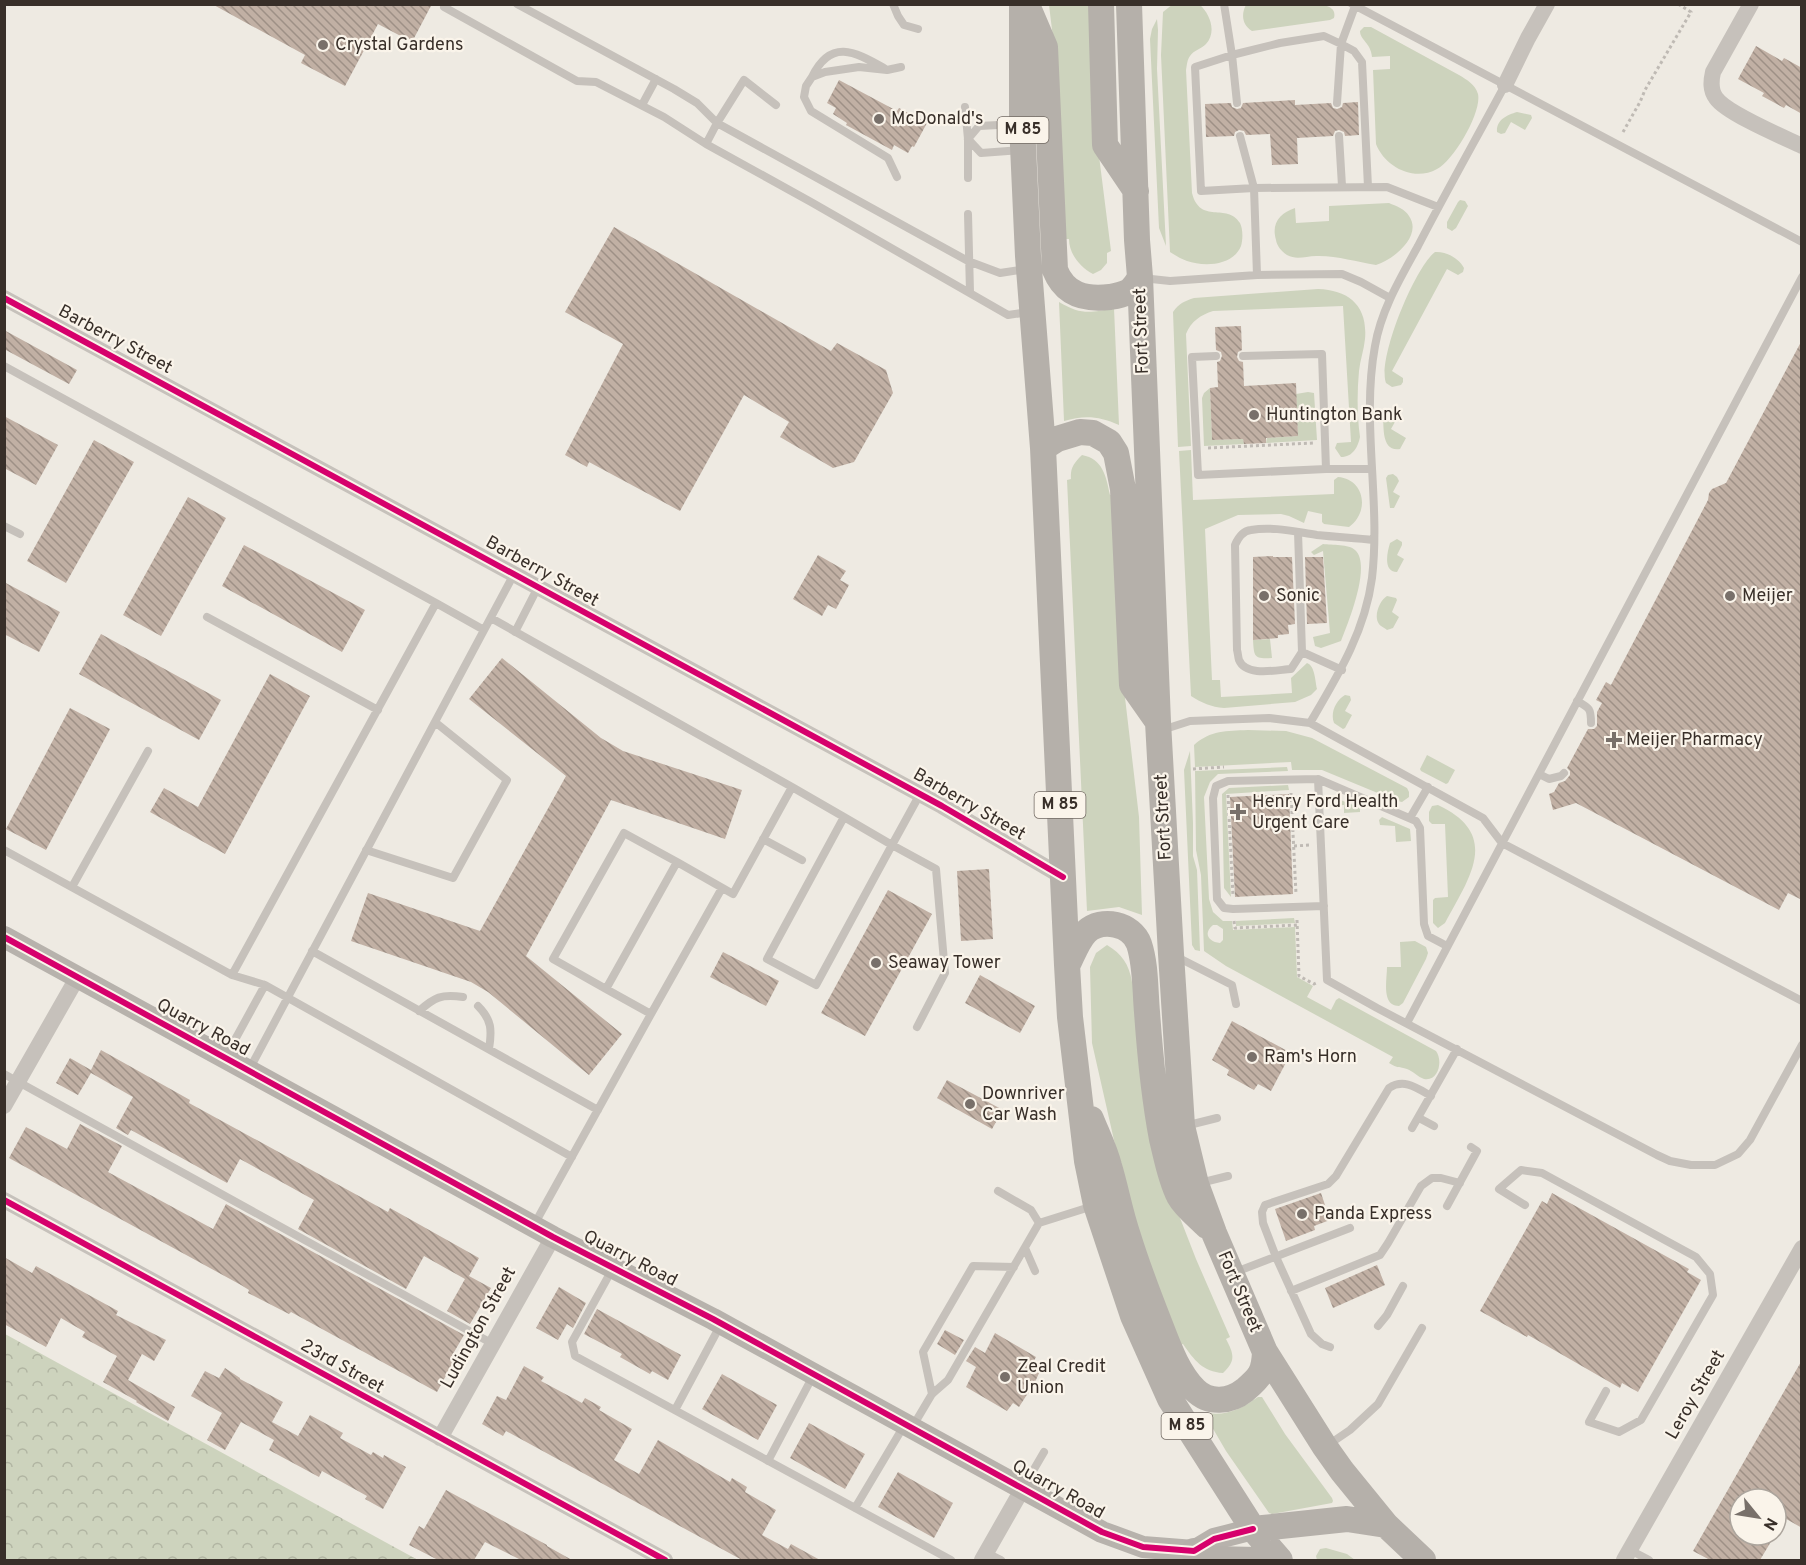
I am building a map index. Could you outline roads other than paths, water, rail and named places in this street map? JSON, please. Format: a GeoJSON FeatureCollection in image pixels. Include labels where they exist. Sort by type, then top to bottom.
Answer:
{"type":"FeatureCollection","features":[{"type":"Feature","properties":{"kind":"main road","name":"M 85"},"geometry":{"type":"LineString","coordinates":[[1023,4],[1022,124],[1029,268],[1043,448],[1067,964],[1070,1017],[1087,1161],[1096,1205],[1134,1316],[1170,1399],[1253,1529],[1280,1560]]}},
{"type":"Feature","properties":{"kind":"main road"},"geometry":{"type":"LineString","coordinates":[[1027,4],[1045,47],[1055,270],[1059,278],[1076,294],[1094,299],[1123,294],[1134,286],[1140,277]]}},
{"type":"Feature","properties":{"kind":"main road"},"geometry":{"type":"LineString","coordinates":[[1101,4],[1105,145],[1136,191]]}},
{"type":"Feature","properties":{"kind":"main road","name":"Fort Street"},"geometry":{"type":"LineString","coordinates":[[1129,4],[1137,240],[1159,726],[1182,1126],[1196,1184],[1214,1233],[1265,1352],[1325,1447],[1386,1525],[1423,1560]]}},
{"type":"Feature","properties":{"kind":"main road"},"geometry":{"type":"LineString","coordinates":[[1043,448],[1057,438],[1080,432],[1101,437],[1109,442],[1116,453],[1123,489],[1132,685],[1159,726]]}},
{"type":"Feature","properties":{"kind":"main road"},"geometry":{"type":"LineString","coordinates":[[1067,964],[1087,931],[1108,923],[1122,926],[1131,932],[1139,943],[1144,968],[1149,1049],[1156,1104],[1169,1172],[1180,1199],[1214,1233]]}},
{"type":"Feature","properties":{"kind":"main road"},"geometry":{"type":"LineString","coordinates":[[1079,1088],[1109,1163],[1127,1234],[1149,1297],[1168,1345],[1194,1390],[1213,1400],[1226,1399],[1240,1394],[1264,1369],[1265,1352]]}},
{"type":"Feature","properties":{"kind":"main road"},"geometry":{"type":"LineString","coordinates":[[1253,1529],[1347,1519],[1386,1525]]}},
{"type":"Feature","properties":{"kind":"main road"},"geometry":{"type":"LineString","coordinates":[[1180,1554],[1211,1559],[1257,1560]]}},
{"type":"Feature","properties":{"kind":"street"},"geometry":{"type":"LineString","coordinates":[[1505,85],[1547,4]]}},
{"type":"Feature","properties":{"kind":"street"},"geometry":{"type":"LineString","coordinates":[[1751,4],[1713,72],[1711,83],[1713,93],[1717,100],[1735,113],[1802,146]]}},
{"type":"Feature","properties":{"kind":"street","name":"Barberry Street"},"geometry":{"type":"LineString","coordinates":[[4,298],[920,794],[1063,877]]}},
{"type":"Feature","properties":{"kind":"street","name":"Quarry Road"},"geometry":{"type":"LineString","coordinates":[[4,937],[543,1231],[721,1323],[1102,1532],[1143,1547],[1180,1554]]}},
{"type":"Feature","properties":{"kind":"street"},"geometry":{"type":"LineString","coordinates":[[4,1106],[11,1078],[77,978]]}},
{"type":"Feature","properties":{"kind":"street","name":"23rd Street"},"geometry":{"type":"LineString","coordinates":[[4,1200],[665,1560]]}},
{"type":"Feature","properties":{"kind":"street","name":"Ludington Street"},"geometry":{"type":"LineString","coordinates":[[440,1438],[493,1344],[543,1231]]}},
{"type":"Feature","properties":{"kind":"street","name":"Leroy Street"},"geometry":{"type":"LineString","coordinates":[[1627,1555],[1795,1276],[1802,1248]]}},
{"type":"Feature","properties":{"kind":"street"},"geometry":{"type":"LineString","coordinates":[[990,1558],[1023,1488]]}},
{"type":"Feature","properties":{"kind":"street"},"geometry":{"type":"LineString","coordinates":[[1180,1554],[1214,1539],[1253,1529]]}},
{"type":"Feature","properties":{"kind":"lane"},"geometry":{"type":"LineString","coordinates":[[517,4],[697,103],[717,123],[968,261],[1000,273],[1029,268]]}},
{"type":"Feature","properties":{"kind":"lane"},"geometry":{"type":"LineString","coordinates":[[893,4],[904,25],[918,29]]}},
{"type":"Feature","properties":{"kind":"lane"},"geometry":{"type":"LineString","coordinates":[[1224,4],[1237,103]]}},
{"type":"Feature","properties":{"kind":"lane"},"geometry":{"type":"LineString","coordinates":[[1337,103],[1341,44],[1354,5],[1802,242]]}},
{"type":"Feature","properties":{"kind":"lane"},"geometry":{"type":"LineString","coordinates":[[444,7],[578,81],[596,82],[664,117],[706,144],[1008,315],[1033,312]]}},
{"type":"Feature","properties":{"kind":"lane"},"geometry":{"type":"LineString","coordinates":[[1368,187],[1362,62],[1354,51],[1324,36],[1232,55],[1195,67],[1201,191],[1342,186],[1368,187],[1388,187],[1438,207]]}},
{"type":"Feature","properties":{"kind":"lane"},"geometry":{"type":"LineString","coordinates":[[887,70],[860,54],[847,51],[834,54],[823,59],[806,86],[804,97],[811,111],[888,158],[897,177]]}},
{"type":"Feature","properties":{"kind":"lane"},"geometry":{"type":"LineString","coordinates":[[812,77],[825,72],[859,67],[887,70],[902,68]]}},
{"type":"Feature","properties":{"kind":"lane"},"geometry":{"type":"LineString","coordinates":[[642,105],[656,80]]}},
{"type":"Feature","properties":{"kind":"lane"},"geometry":{"type":"LineString","coordinates":[[706,144],[744,80],[776,105]]}},
{"type":"Feature","properties":{"kind":"lane"},"geometry":{"type":"LineString","coordinates":[[1310,723],[1342,670],[1358,632],[1372,579],[1374,540],[1370,384],[1375,343],[1390,298],[1505,85]]}},
{"type":"Feature","properties":{"kind":"lane"},"geometry":{"type":"LineString","coordinates":[[965,107],[968,178]]}},
{"type":"Feature","properties":{"kind":"lane"},"geometry":{"type":"LineString","coordinates":[[968,139],[979,126],[1022,124]]}},
{"type":"Feature","properties":{"kind":"lane"},"geometry":{"type":"LineString","coordinates":[[1240,135],[1254,188],[1257,275]]}},
{"type":"Feature","properties":{"kind":"lane"},"geometry":{"type":"LineString","coordinates":[[1339,136],[1342,186]]}},
{"type":"Feature","properties":{"kind":"lane"},"geometry":{"type":"LineString","coordinates":[[968,139],[981,153],[1024,150]]}},
{"type":"Feature","properties":{"kind":"lane"},"geometry":{"type":"LineString","coordinates":[[968,214],[970,292]]}},
{"type":"Feature","properties":{"kind":"lane"},"geometry":{"type":"LineString","coordinates":[[1140,277],[1170,281],[1257,275],[1342,274],[1390,298]]}},
{"type":"Feature","properties":{"kind":"lane"},"geometry":{"type":"LineString","coordinates":[[1407,1023],[1802,277]]}},
{"type":"Feature","properties":{"kind":"lane"},"geometry":{"type":"LineString","coordinates":[[1243,356],[1322,354],[1326,469]]}},
{"type":"Feature","properties":{"kind":"lane"},"geometry":{"type":"LineString","coordinates":[[1216,356],[1192,357],[1198,475],[1371,469]]}},
{"type":"Feature","properties":{"kind":"lane"},"geometry":{"type":"LineString","coordinates":[[4,366],[484,630]]}},
{"type":"Feature","properties":{"kind":"lane"},"geometry":{"type":"LineString","coordinates":[[4,526],[20,534]]}},
{"type":"Feature","properties":{"kind":"lane"},"geometry":{"type":"LineString","coordinates":[[1298,532],[1302,652],[1291,669],[1248,670],[1239,662],[1237,650],[1235,545],[1239,536],[1250,530],[1279,529],[1374,540]]}},
{"type":"Feature","properties":{"kind":"lane"},"geometry":{"type":"LineString","coordinates":[[249,1070],[514,574]]}},
{"type":"Feature","properties":{"kind":"lane"},"geometry":{"type":"LineString","coordinates":[[515,632],[538,587]]}},
{"type":"Feature","properties":{"kind":"lane"},"geometry":{"type":"LineString","coordinates":[[232,975],[436,603]]}},
{"type":"Feature","properties":{"kind":"lane"},"geometry":{"type":"LineString","coordinates":[[207,617],[378,710]]}},
{"type":"Feature","properties":{"kind":"lane"},"geometry":{"type":"LineString","coordinates":[[491,618],[936,869],[945,973],[917,1027]]}},
{"type":"Feature","properties":{"kind":"lane"},"geometry":{"type":"LineString","coordinates":[[1302,652],[1342,670]]}},
{"type":"Feature","properties":{"kind":"lane"},"geometry":{"type":"LineString","coordinates":[[1577,701],[1588,707],[1591,723]]}},
{"type":"Feature","properties":{"kind":"lane"},"geometry":{"type":"LineString","coordinates":[[1159,726],[1190,721],[1269,718],[1310,723],[1483,818],[1502,843],[1802,1000]]}},
{"type":"Feature","properties":{"kind":"lane"},"geometry":{"type":"LineString","coordinates":[[366,850],[453,878],[507,780],[435,722]]}},
{"type":"Feature","properties":{"kind":"lane"},"geometry":{"type":"LineString","coordinates":[[72,887],[148,752]]}},
{"type":"Feature","properties":{"kind":"lane"},"geometry":{"type":"LineString","coordinates":[[1539,774],[1549,779],[1564,773]]}},
{"type":"Feature","properties":{"kind":"lane"},"geometry":{"type":"LineString","coordinates":[[1324,906],[1224,908],[1217,898],[1213,798],[1216,786],[1228,781],[1318,779],[1416,821],[1420,828],[1424,924],[1428,936],[1447,946]]}},
{"type":"Feature","properties":{"kind":"lane"},"geometry":{"type":"LineString","coordinates":[[1318,779],[1327,980],[1657,1155],[1670,1161],[1691,1165],[1715,1165],[1738,1154],[1750,1140],[1802,1045]]}},
{"type":"Feature","properties":{"kind":"lane"},"geometry":{"type":"LineString","coordinates":[[651,1014],[553,959],[624,832],[733,894],[792,787]]}},
{"type":"Feature","properties":{"kind":"lane"},"geometry":{"type":"LineString","coordinates":[[1410,818],[1428,787]]}},
{"type":"Feature","properties":{"kind":"lane"},"geometry":{"type":"LineString","coordinates":[[844,817],[767,959],[816,985],[920,794]]}},
{"type":"Feature","properties":{"kind":"lane"},"geometry":{"type":"LineString","coordinates":[[764,839],[802,860]]}},
{"type":"Feature","properties":{"kind":"lane"},"geometry":{"type":"LineString","coordinates":[[4,850],[232,975],[265,986],[288,998],[572,1157]]}},
{"type":"Feature","properties":{"kind":"lane"},"geometry":{"type":"LineString","coordinates":[[606,989],[677,862]]}},
{"type":"Feature","properties":{"kind":"lane"},"geometry":{"type":"LineString","coordinates":[[543,1231],[572,1157],[722,888]]}},
{"type":"Feature","properties":{"kind":"lane"},"geometry":{"type":"LineString","coordinates":[[312,951],[598,1110]]}},
{"type":"Feature","properties":{"kind":"lane"},"geometry":{"type":"LineString","coordinates":[[1171,954],[1232,985],[1236,1004]]}},
{"type":"Feature","properties":{"kind":"lane"},"geometry":{"type":"LineString","coordinates":[[225,1057],[265,986]]}},
{"type":"Feature","properties":{"kind":"lane"},"geometry":{"type":"LineString","coordinates":[[419,1011],[433,999],[447,994],[463,997]]}},
{"type":"Feature","properties":{"kind":"lane"},"geometry":{"type":"LineString","coordinates":[[478,1006],[487,1015],[492,1032],[489,1049]]}},
{"type":"Feature","properties":{"kind":"lane"},"geometry":{"type":"LineString","coordinates":[[1413,1128],[1457,1049]]}},
{"type":"Feature","properties":{"kind":"lane"},"geometry":{"type":"LineString","coordinates":[[11,1078],[493,1344]]}},
{"type":"Feature","properties":{"kind":"lane"},"geometry":{"type":"LineString","coordinates":[[1330,1347],[1316,1340],[1311,1334],[1276,1257],[1263,1223],[1262,1212],[1265,1205],[1328,1185],[1336,1176],[1389,1088],[1396,1083],[1405,1083],[1431,1096]]}},
{"type":"Feature","properties":{"kind":"lane"},"geometry":{"type":"LineString","coordinates":[[1182,1126],[1217,1118]]}},
{"type":"Feature","properties":{"kind":"lane"},"geometry":{"type":"LineString","coordinates":[[1419,1118],[1434,1126]]}},
{"type":"Feature","properties":{"kind":"lane"},"geometry":{"type":"LineString","coordinates":[[1447,1206],[1477,1151],[1471,1147]]}},
{"type":"Feature","properties":{"kind":"lane"},"geometry":{"type":"LineString","coordinates":[[1525,1204],[1499,1189],[1521,1170],[1542,1173],[1696,1257],[1710,1274],[1713,1295],[1641,1420],[1619,1432],[1589,1422],[1606,1391]]}},
{"type":"Feature","properties":{"kind":"lane"},"geometry":{"type":"LineString","coordinates":[[1196,1184],[1228,1176]]}},
{"type":"Feature","properties":{"kind":"lane"},"geometry":{"type":"LineString","coordinates":[[1291,1291],[1380,1255],[1421,1186],[1432,1178],[1460,1183]]}},
{"type":"Feature","properties":{"kind":"lane"},"geometry":{"type":"LineString","coordinates":[[998,1191],[1030,1210],[1039,1223]]}},
{"type":"Feature","properties":{"kind":"lane"},"geometry":{"type":"LineString","coordinates":[[855,1508],[932,1394],[948,1380],[1039,1223],[1096,1205]]}},
{"type":"Feature","properties":{"kind":"lane"},"geometry":{"type":"LineString","coordinates":[[1231,1274],[1350,1228]]}},
{"type":"Feature","properties":{"kind":"lane"},"geometry":{"type":"LineString","coordinates":[[1025,1248],[1035,1271]]}},
{"type":"Feature","properties":{"kind":"lane"},"geometry":{"type":"LineString","coordinates":[[932,1394],[923,1352],[973,1266],[1014,1267]]}},
{"type":"Feature","properties":{"kind":"lane"},"geometry":{"type":"LineString","coordinates":[[613,1268],[572,1342],[575,1356],[951,1560]]}},
{"type":"Feature","properties":{"kind":"lane"},"geometry":{"type":"LineString","coordinates":[[1378,1326],[1387,1315],[1403,1286]]}},
{"type":"Feature","properties":{"kind":"lane"},"geometry":{"type":"LineString","coordinates":[[675,1410],[721,1323]]}},
{"type":"Feature","properties":{"kind":"lane"},"geometry":{"type":"LineString","coordinates":[[1325,1447],[1350,1430],[1378,1404],[1422,1328]]}},
{"type":"Feature","properties":{"kind":"lane"},"geometry":{"type":"LineString","coordinates":[[768,1461],[814,1374]]}},
{"type":"Feature","properties":{"kind":"lane"},"geometry":{"type":"LineString","coordinates":[[1023,1488],[1044,1452]]}},
{"type":"Feature","properties":{"kind":"lane"},"geometry":{"type":"LineString","coordinates":[[1627,1555],[1649,1560]]}},
{"type":"Feature","properties":{"kind":"place","name":"Crystal Gardens"},"geometry":{"type":"Point","coordinates":[323,45]}},
{"type":"Feature","properties":{"kind":"place","name":"McDonald's"},"geometry":{"type":"Point","coordinates":[879,119]}},
{"type":"Feature","properties":{"kind":"place","name":"Huntington Bank"},"geometry":{"type":"Point","coordinates":[1254,415]}},
{"type":"Feature","properties":{"kind":"place","name":"Sonic"},"geometry":{"type":"Point","coordinates":[1264,596]}},
{"type":"Feature","properties":{"kind":"place","name":"Meijer"},"geometry":{"type":"Point","coordinates":[1730,596]}},
{"type":"Feature","properties":{"kind":"place","name":"Meijer Pharmacy"},"geometry":{"type":"Point","coordinates":[1614,740]}},
{"type":"Feature","properties":{"kind":"place","name":"Henry Ford Health Urgent Care"},"geometry":{"type":"Point","coordinates":[1238,812]}},
{"type":"Feature","properties":{"kind":"place","name":"Seaway Tower"},"geometry":{"type":"Point","coordinates":[876,963]}},
{"type":"Feature","properties":{"kind":"place","name":"Ram's Horn"},"geometry":{"type":"Point","coordinates":[1252,1057]}},
{"type":"Feature","properties":{"kind":"place","name":"Downriver Car Wash"},"geometry":{"type":"Point","coordinates":[970,1104]}},
{"type":"Feature","properties":{"kind":"place","name":"Panda Express"},"geometry":{"type":"Point","coordinates":[1302,1214]}},
{"type":"Feature","properties":{"kind":"place","name":"Zeal Credit Union"},"geometry":{"type":"Point","coordinates":[1005,1377]}}]}
